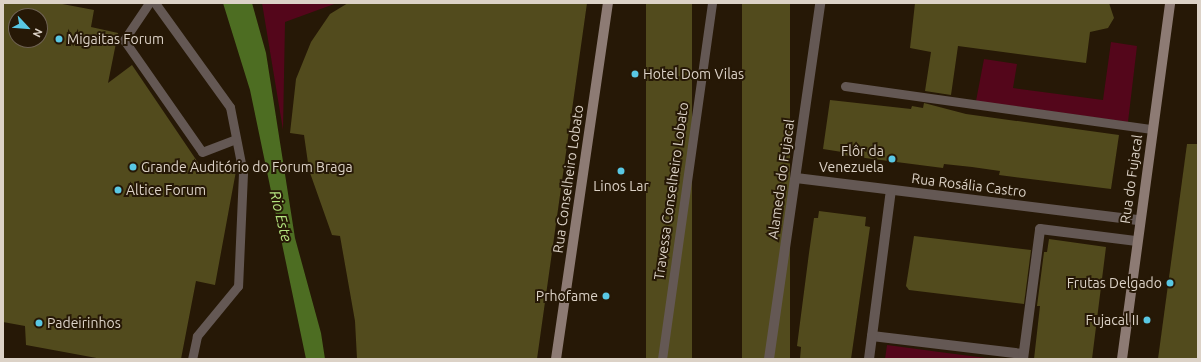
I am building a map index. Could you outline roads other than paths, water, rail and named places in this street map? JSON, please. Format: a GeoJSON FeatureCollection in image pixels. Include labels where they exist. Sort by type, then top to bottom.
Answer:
{"type":"FeatureCollection","features":[{"type":"Feature","properties":{"kind":"main road","name":"Rua Conselheiro Lobato"},"geometry":{"type":"LineString","coordinates":[[556,359],[608,3]]}},
{"type":"Feature","properties":{"kind":"main road","name":"Rua do Fujacal"},"geometry":{"type":"LineString","coordinates":[[1122,359],[1170,3]]}},
{"type":"Feature","properties":{"kind":"street","name":"Alameda do Fujacal"},"geometry":{"type":"LineString","coordinates":[[769,359],[820,3]]}},
{"type":"Feature","properties":{"kind":"street","name":"Rua Rosália Castro"},"geometry":{"type":"LineString","coordinates":[[796,178],[1140,220]]}},
{"type":"Feature","properties":{"kind":"street"},"geometry":{"type":"LineString","coordinates":[[869,359],[891,190]]}},
{"type":"Feature","properties":{"kind":"street"},"geometry":{"type":"LineString","coordinates":[[872,336],[1023,356],[1040,228],[1137,240]]}},
{"type":"Feature","properties":{"kind":"lane"},"geometry":{"type":"LineString","coordinates":[[149,3],[124,40],[202,152],[236,139]]}},
{"type":"Feature","properties":{"kind":"lane"},"geometry":{"type":"LineString","coordinates":[[155,3],[230,107],[242,173],[238,286],[197,336],[192,359]]}},
{"type":"Feature","properties":{"kind":"lane","name":"Travessa Conselheiro Lobato"},"geometry":{"type":"LineString","coordinates":[[662,359],[712,3]]}},
{"type":"Feature","properties":{"kind":"lane"},"geometry":{"type":"LineString","coordinates":[[845,86],[1152,129]]}},
{"type":"Feature","properties":{"kind":"water","name":"Rio Este"},"geometry":{"type":"Polygon","coordinates":[[[223,3],[252,3],[266,53],[295,238],[321,333],[325,359],[306,359],[250,90],[223,3]]]}},
{"type":"Feature","properties":{"kind":"place","name":"Migaitas Forum"},"geometry":{"type":"Point","coordinates":[59,39]}},
{"type":"Feature","properties":{"kind":"place","name":"Hotel Dom Vilas"},"geometry":{"type":"Point","coordinates":[635,74]}},
{"type":"Feature","properties":{"kind":"place","name":"Flôr da Venezuela"},"geometry":{"type":"Point","coordinates":[892,159]}},
{"type":"Feature","properties":{"kind":"place","name":"Grande Auditório do Forum Braga"},"geometry":{"type":"Point","coordinates":[133,167]}},
{"type":"Feature","properties":{"kind":"place","name":"Linos Lar"},"geometry":{"type":"Point","coordinates":[621,171]}},
{"type":"Feature","properties":{"kind":"place","name":"Altice Forum"},"geometry":{"type":"Point","coordinates":[118,190]}},
{"type":"Feature","properties":{"kind":"place","name":"Frutas Delgado"},"geometry":{"type":"Point","coordinates":[1170,283]}},
{"type":"Feature","properties":{"kind":"place","name":"Prhofame"},"geometry":{"type":"Point","coordinates":[606,296]}},
{"type":"Feature","properties":{"kind":"place","name":"Fujacal II"},"geometry":{"type":"Point","coordinates":[1147,320]}},
{"type":"Feature","properties":{"kind":"place","name":"Padeirinhos"},"geometry":{"type":"Point","coordinates":[39,323]}}]}
